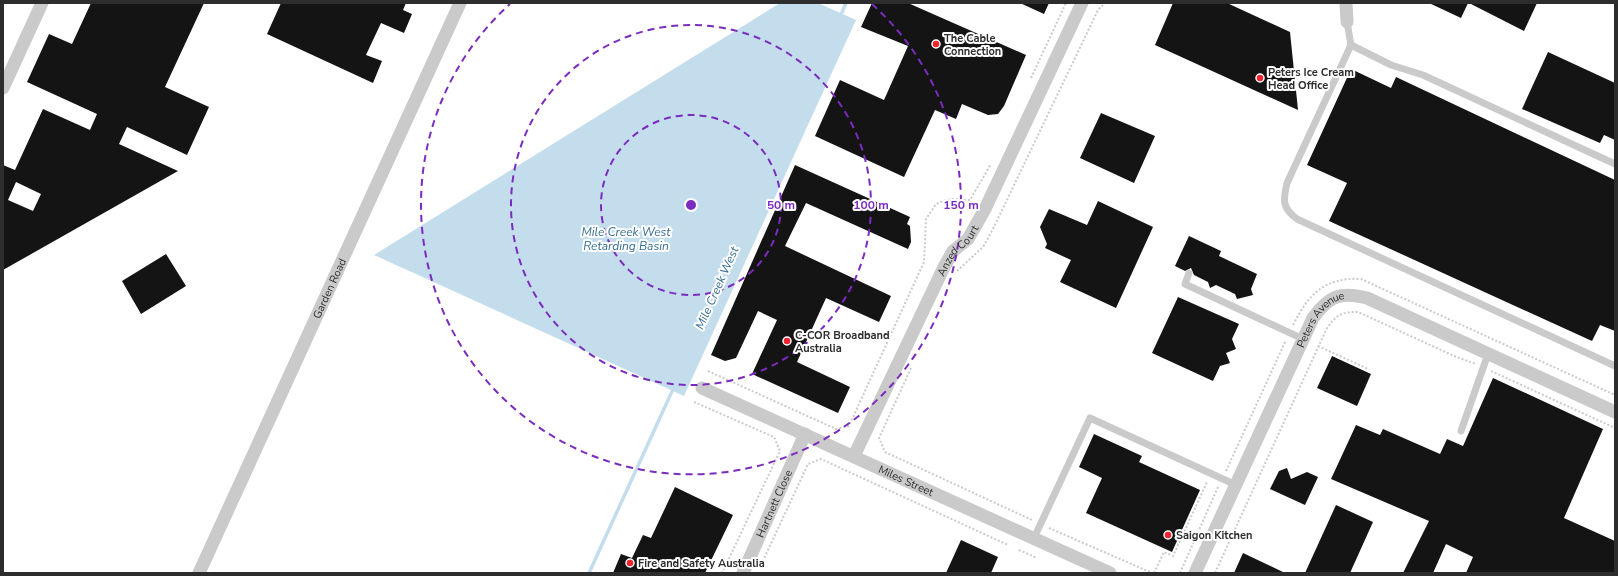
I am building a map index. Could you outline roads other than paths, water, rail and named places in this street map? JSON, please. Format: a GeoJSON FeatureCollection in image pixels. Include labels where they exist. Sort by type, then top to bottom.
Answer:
{"type":"FeatureCollection","features":[{"type":"Feature","properties":{"kind":"street"},"geometry":{"type":"LineString","coordinates":[[3,88],[42,3]]}},
{"type":"Feature","properties":{"kind":"street","name":"Garden Road"},"geometry":{"type":"LineString","coordinates":[[199,573],[460,3]]}},
{"type":"Feature","properties":{"kind":"street","name":"Anzed Court"},"geometry":{"type":"LineString","coordinates":[[854,456],[947,262],[953,251],[968,239],[985,209],[1082,3]]}},
{"type":"Feature","properties":{"kind":"street"},"geometry":{"type":"LineString","coordinates":[[1346,3],[1347,22]]}},
{"type":"Feature","properties":{"kind":"street","name":"Peters Avenue"},"geometry":{"type":"LineString","coordinates":[[1195,573],[1313,318],[1322,305],[1336,296],[1351,294],[1367,298],[1615,412]]}},
{"type":"Feature","properties":{"kind":"street","name":"Miles Street"},"geometry":{"type":"LineString","coordinates":[[702,388],[1110,573]]}},
{"type":"Feature","properties":{"kind":"street","name":"Hartnett Close"},"geometry":{"type":"LineString","coordinates":[[742,573],[805,434]]}},
{"type":"Feature","properties":{"kind":"lane"},"geometry":{"type":"LineString","coordinates":[[1347,22],[1350,45],[1287,183],[1283,198],[1288,212],[1297,219],[1615,366]]}},
{"type":"Feature","properties":{"kind":"lane"},"geometry":{"type":"LineString","coordinates":[[1350,45],[1391,65],[1423,74],[1615,164]]}},
{"type":"Feature","properties":{"kind":"lane"},"geometry":{"type":"LineString","coordinates":[[1189,273],[1184,284],[1303,339]]}},
{"type":"Feature","properties":{"kind":"lane"},"geometry":{"type":"LineString","coordinates":[[1461,431],[1482,367],[1488,354]]}},
{"type":"Feature","properties":{"kind":"lane"},"geometry":{"type":"LineString","coordinates":[[1034,538],[1090,418],[1236,485]]}},
{"type":"Feature","properties":{"kind":"water","name":"Mile Creek West Retarding Basin"},"geometry":{"type":"Polygon","coordinates":[[[780,3],[818,3],[856,20],[684,396],[374,255],[780,3]]]}},
{"type":"Feature","properties":{"kind":"waterway","name":"Mile Creek West"},"geometry":{"type":"LineString","coordinates":[[840,17],[846,3]]}},
{"type":"Feature","properties":{"kind":"waterway","name":"Mile Creek West"},"geometry":{"type":"LineString","coordinates":[[589,573],[674,387]]}},
{"type":"Feature","properties":{"kind":"place","name":"The Cable Connection"},"geometry":{"type":"Point","coordinates":[936,44]}},
{"type":"Feature","properties":{"kind":"place","name":"Peters Ice Cream Head Office"},"geometry":{"type":"Point","coordinates":[1260,78]}},
{"type":"Feature","properties":{"kind":"place","name":"C-COR Broadband Australia"},"geometry":{"type":"Point","coordinates":[787,341]}},
{"type":"Feature","properties":{"kind":"place","name":"Saigon Kitchen"},"geometry":{"type":"Point","coordinates":[1168,535]}},
{"type":"Feature","properties":{"kind":"place","name":"Fire and Safety Australia"},"geometry":{"type":"Point","coordinates":[630,563]}}]}
